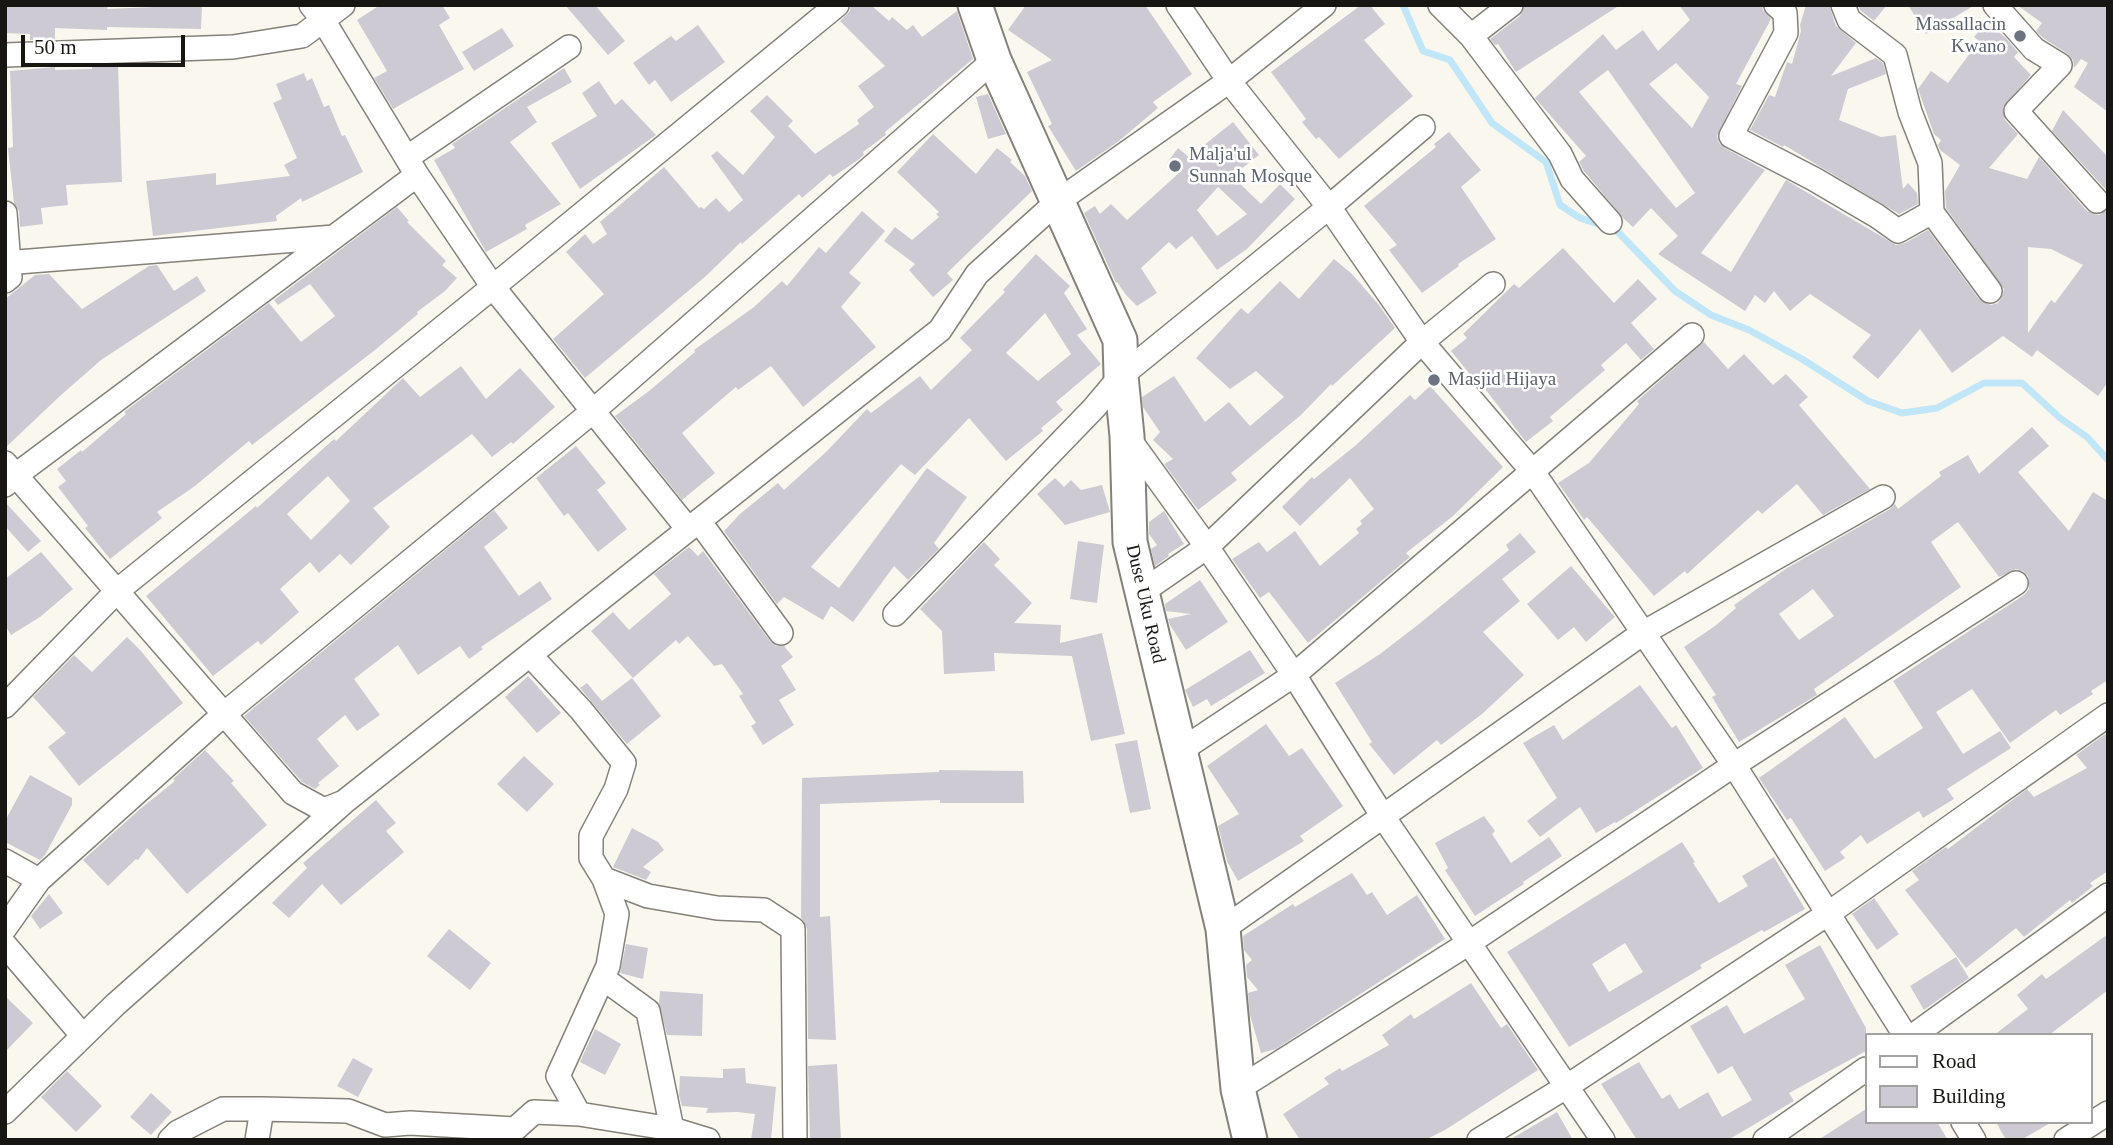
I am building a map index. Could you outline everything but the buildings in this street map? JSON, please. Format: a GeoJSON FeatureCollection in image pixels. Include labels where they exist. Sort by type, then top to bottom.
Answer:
{"type":"FeatureCollection","features":[{"type":"Feature","properties":{"kind":"street"},"geometry":{"type":"LineString","coordinates":[[5,55],[233,47],[302,36],[317,13],[343,5]]}},
{"type":"Feature","properties":{"kind":"street"},"geometry":{"type":"LineString","coordinates":[[5,706],[117,592],[837,5]]}},
{"type":"Feature","properties":{"kind":"street","name":"Duse Uku Road"},"geometry":{"type":"LineString","coordinates":[[975,5],[994,60],[1120,340],[1127,436],[1130,542],[1223,929],[1238,1089],[1250,1140]]}},
{"type":"Feature","properties":{"kind":"street"},"geometry":{"type":"LineString","coordinates":[[1178,5],[1229,81],[1329,207],[1422,342],[1533,471],[1734,765],[1904,1033]]}},
{"type":"Feature","properties":{"kind":"street"},"geometry":{"type":"LineString","coordinates":[[5,1112],[116,1004],[344,802],[940,330],[977,274],[1057,202],[1229,81],[1324,5]]}},
{"type":"Feature","properties":{"kind":"street"},"geometry":{"type":"LineString","coordinates":[[1440,5],[1471,36],[1560,155],[1572,179],[1609,222]]}},
{"type":"Feature","properties":{"kind":"street"},"geometry":{"type":"LineString","coordinates":[[1471,36],[1511,5]]}},
{"type":"Feature","properties":{"kind":"street"},"geometry":{"type":"LineString","coordinates":[[1776,5],[1786,13],[1786,33],[1731,136],[1825,185],[1898,231],[1931,211]]}},
{"type":"Feature","properties":{"kind":"street"},"geometry":{"type":"LineString","coordinates":[[1843,5],[1849,20],[1895,55],[1910,112],[1930,163],[1931,211],[1990,291]]}},
{"type":"Feature","properties":{"kind":"street"},"geometry":{"type":"LineString","coordinates":[[1995,5],[2034,49],[2060,65],[2016,111],[2097,201]]}},
{"type":"Feature","properties":{"kind":"street"},"geometry":{"type":"LineString","coordinates":[[317,13],[412,166],[493,288],[592,412],[694,525],[781,633]]}},
{"type":"Feature","properties":{"kind":"street"},"geometry":{"type":"LineString","coordinates":[[344,802],[324,810],[293,793],[117,592],[9,475],[334,237],[412,166],[569,47]]}},
{"type":"Feature","properties":{"kind":"street"},"geometry":{"type":"LineString","coordinates":[[5,928],[39,880],[225,714],[592,412],[994,60]]}},
{"type":"Feature","properties":{"kind":"street"},"geometry":{"type":"LineString","coordinates":[[895,614],[1094,408],[1121,376],[1423,127]]}},
{"type":"Feature","properties":{"kind":"street"},"geometry":{"type":"LineString","coordinates":[[5,213],[7,269],[334,237]]}},
{"type":"Feature","properties":{"kind":"street"},"geometry":{"type":"LineString","coordinates":[[1142,592],[1208,547],[1422,342],[1493,284]]}},
{"type":"Feature","properties":{"kind":"street"},"geometry":{"type":"LineString","coordinates":[[1180,751],[1294,675],[1692,335]]}},
{"type":"Feature","properties":{"kind":"street"},"geometry":{"type":"LineString","coordinates":[[1127,436],[1208,547],[1294,675],[1382,815],[1603,1140]]}},
{"type":"Feature","properties":{"kind":"street"},"geometry":{"type":"LineString","coordinates":[[1223,929],[1643,633],[1883,497]]}},
{"type":"Feature","properties":{"kind":"street"},"geometry":{"type":"LineString","coordinates":[[1238,1089],[1469,943],[1734,765],[2016,583]]}},
{"type":"Feature","properties":{"kind":"street"},"geometry":{"type":"LineString","coordinates":[[530,654],[624,763],[616,789],[591,836],[591,858],[604,879],[617,914],[604,979],[558,1076],[579,1114]]}},
{"type":"Feature","properties":{"kind":"street"},"geometry":{"type":"LineString","coordinates":[[1479,1140],[1566,1087],[1829,913],[2108,716]]}},
{"type":"Feature","properties":{"kind":"street"},"geometry":{"type":"LineString","coordinates":[[5,861],[39,880]]}},
{"type":"Feature","properties":{"kind":"street"},"geometry":{"type":"LineString","coordinates":[[604,879],[648,895],[717,908],[764,910],[793,929],[795,1140]]}},
{"type":"Feature","properties":{"kind":"street"},"geometry":{"type":"LineString","coordinates":[[1917,1033],[2108,895]]}},
{"type":"Feature","properties":{"kind":"street"},"geometry":{"type":"LineString","coordinates":[[5,945],[83,1036]]}},
{"type":"Feature","properties":{"kind":"street"},"geometry":{"type":"LineString","coordinates":[[604,979],[648,1010],[672,1129]]}},
{"type":"Feature","properties":{"kind":"street"},"geometry":{"type":"LineString","coordinates":[[1765,1140],[1864,1070]]}},
{"type":"Feature","properties":{"kind":"street"},"geometry":{"type":"LineString","coordinates":[[170,1140],[178,1132],[223,1109],[262,1109],[348,1111],[384,1133],[410,1123],[515,1129],[534,1112],[579,1114],[672,1129],[708,1140]]}},
{"type":"Feature","properties":{"kind":"street"},"geometry":{"type":"LineString","coordinates":[[257,1140],[262,1109]]}},
{"type":"Feature","properties":{"kind":"street"},"geometry":{"type":"LineString","coordinates":[[526,1140],[534,1112]]}},
{"type":"Feature","properties":{"kind":"street"},"geometry":{"type":"LineString","coordinates":[[2092,1123],[2108,1113]]}},
{"type":"Feature","properties":{"kind":"street"},"geometry":{"type":"LineString","coordinates":[[1963,1124],[1974,1140]]}},
{"type":"Feature","properties":{"kind":"street"},"geometry":{"type":"LineString","coordinates":[[2066,1140],[2091,1124]]}},
{"type":"Feature","properties":{"kind":"waterway"},"geometry":{"type":"LineString","coordinates":[[1403,5],[1423,51],[1450,60],[1492,123],[1546,162],[1560,205],[1580,218],[1616,230],[1675,291],[1711,315],[1749,330],[1802,359],[1868,401],[1902,413],[1937,408],[1984,383],[2022,383],[2060,418],[2087,437],[2108,460]]}},
{"type":"Feature","properties":{"kind":"place","name":"Massallacin Kwano"},"geometry":{"type":"Point","coordinates":[2020,36]}},
{"type":"Feature","properties":{"kind":"place","name":"Malja'ul Sunnah Mosque"},"geometry":{"type":"Point","coordinates":[1175,166]}},
{"type":"Feature","properties":{"kind":"place","name":"Masjid Hijaya"},"geometry":{"type":"Point","coordinates":[1434,380]}}]}
